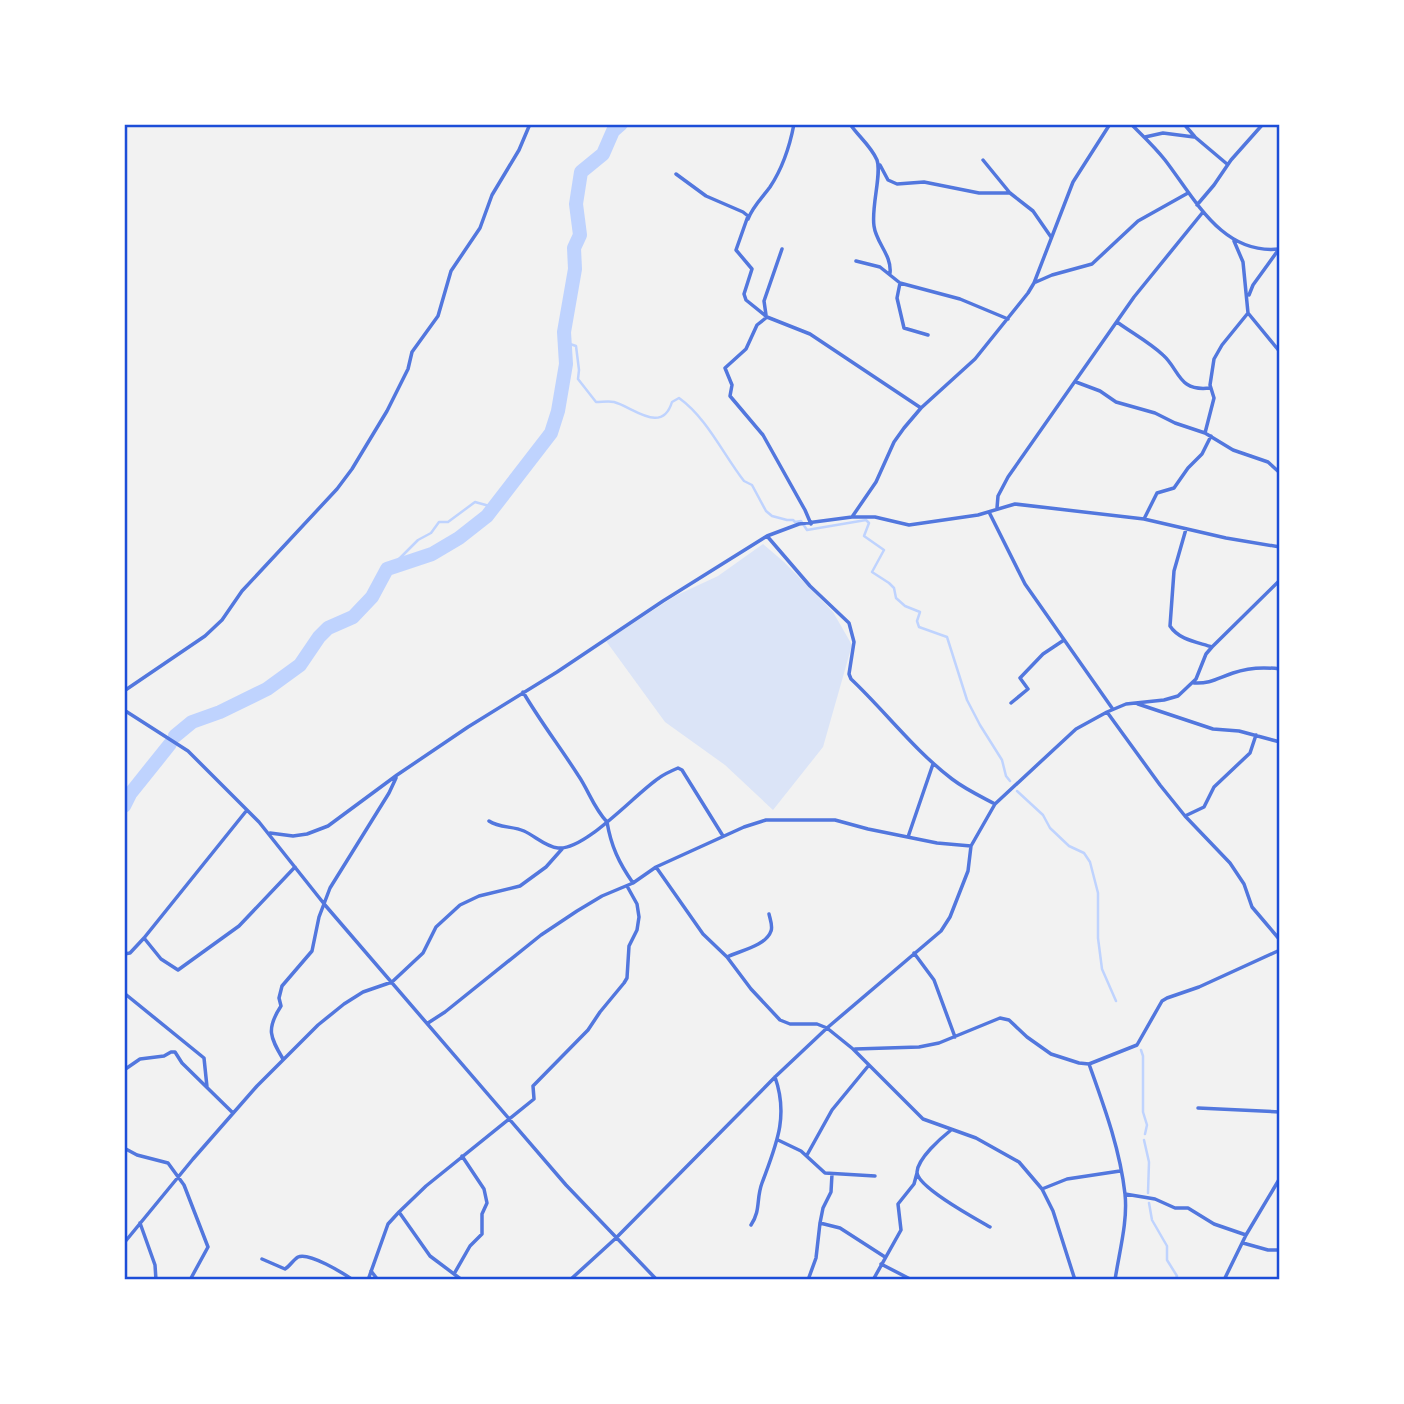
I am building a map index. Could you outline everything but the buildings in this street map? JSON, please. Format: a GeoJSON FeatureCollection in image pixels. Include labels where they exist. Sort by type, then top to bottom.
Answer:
{"type":"FeatureCollection","features":[{"type":"Feature","properties":{"kind":"street"},"geometry":{"type":"LineString","coordinates":[[124,691],[205,636],[222,620],[242,591],[337,489],[352,469],[408,369],[412,352],[438,316],[451,271],[480,228],[492,195],[519,150],[530,124]]}},
{"type":"Feature","properties":{"kind":"street"},"geometry":{"type":"LineString","coordinates":[[794,124],[782,164],[771,185],[756,203],[736,250],[752,269],[744,297],[767,317],[810,334],[921,408]]}},
{"type":"Feature","properties":{"kind":"street"},"geometry":{"type":"LineString","coordinates":[[850,124],[869,146],[888,180],[897,184],[924,182],[979,193],[1010,193]]}},
{"type":"Feature","properties":{"kind":"street"},"geometry":{"type":"LineString","coordinates":[[852,517],[876,482],[899,434],[921,408],[975,359],[1034,283],[1073,182],[1111,124]]}},
{"type":"Feature","properties":{"kind":"street"},"geometry":{"type":"LineString","coordinates":[[1131,124],[1164,159],[1203,212],[1233,240],[1254,249],[1279,248]]}},
{"type":"Feature","properties":{"kind":"street"},"geometry":{"type":"LineString","coordinates":[[1184,124],[1227,164]]}},
{"type":"Feature","properties":{"kind":"street"},"geometry":{"type":"LineString","coordinates":[[1197,205],[1220,178],[1227,164],[1264,124]]}},
{"type":"Feature","properties":{"kind":"street"},"geometry":{"type":"LineString","coordinates":[[1145,137],[1163,133],[1195,137]]}},
{"type":"Feature","properties":{"kind":"street"},"geometry":{"type":"LineString","coordinates":[[983,160],[1010,193],[1033,211],[1052,239]]}},
{"type":"Feature","properties":{"kind":"street"},"geometry":{"type":"LineString","coordinates":[[878,162],[874,230],[890,262],[890,274]]}},
{"type":"Feature","properties":{"kind":"street"},"geometry":{"type":"LineString","coordinates":[[676,174],[706,196],[743,212],[748,219]]}},
{"type":"Feature","properties":{"kind":"street"},"geometry":{"type":"LineString","coordinates":[[1034,283],[1092,264],[1138,221],[1188,193]]}},
{"type":"Feature","properties":{"kind":"street"},"geometry":{"type":"LineString","coordinates":[[997,508],[998,496],[1008,477],[1116,323],[1179,239],[1203,212]]}},
{"type":"Feature","properties":{"kind":"street"},"geometry":{"type":"LineString","coordinates":[[1205,433],[1214,398],[1210,388],[1214,359],[1248,313],[1243,262],[1233,240]]}},
{"type":"Feature","properties":{"kind":"street"},"geometry":{"type":"LineString","coordinates":[[1248,297],[1253,285],[1279,248]]}},
{"type":"Feature","properties":{"kind":"street"},"geometry":{"type":"LineString","coordinates":[[767,317],[764,301],[782,249]]}},
{"type":"Feature","properties":{"kind":"street"},"geometry":{"type":"LineString","coordinates":[[856,261],[880,267],[900,283],[960,299],[1007,319]]}},
{"type":"Feature","properties":{"kind":"street"},"geometry":{"type":"LineString","coordinates":[[900,283],[897,298],[904,328],[928,335]]}},
{"type":"Feature","properties":{"kind":"street"},"geometry":{"type":"LineString","coordinates":[[1248,313],[1280,352]]}},
{"type":"Feature","properties":{"kind":"street"},"geometry":{"type":"LineString","coordinates":[[767,317],[757,325],[746,349],[725,368],[732,385],[730,396],[762,435],[811,524]]}},
{"type":"Feature","properties":{"kind":"street"},"geometry":{"type":"LineString","coordinates":[[1116,323],[1161,353],[1181,380],[1197,388],[1210,388]]}},
{"type":"Feature","properties":{"kind":"street"},"geometry":{"type":"LineString","coordinates":[[1076,382],[1100,391],[1116,402],[1154,413],[1205,433],[1233,450],[1268,462],[1280,473]]}},
{"type":"Feature","properties":{"kind":"street"},"geometry":{"type":"LineString","coordinates":[[1144,519],[1157,493],[1174,488],[1202,454],[1211,436]]}},
{"type":"Feature","properties":{"kind":"street"},"geometry":{"type":"LineString","coordinates":[[270,833],[293,835],[318,832],[397,775],[663,601],[786,528],[852,517],[876,517],[909,525],[989,512],[1015,504],[1144,519],[1280,547]]}},
{"type":"Feature","properties":{"kind":"street"},"geometry":{"type":"LineString","coordinates":[[989,512],[1025,584],[1112,709]]}},
{"type":"Feature","properties":{"kind":"street"},"geometry":{"type":"LineString","coordinates":[[1186,529],[1174,571],[1170,626],[1174,633],[1181,637],[1212,648]]}},
{"type":"Feature","properties":{"kind":"street"},"geometry":{"type":"LineString","coordinates":[[767,537],[810,586],[849,623],[854,642],[849,674],[851,679],[882,708],[933,764],[969,791],[996,804]]}},
{"type":"Feature","properties":{"kind":"street"},"geometry":{"type":"LineString","coordinates":[[570,1280],[616,1238],[775,1077],[941,931],[950,917],[968,871],[971,846],[996,804],[1065,737],[1112,709],[1178,696],[1194,683],[1212,648],[1280,580]]}},
{"type":"Feature","properties":{"kind":"street"},"geometry":{"type":"LineString","coordinates":[[1011,703],[1028,689],[1020,678],[1043,654],[1064,640]]}},
{"type":"Feature","properties":{"kind":"street"},"geometry":{"type":"LineString","coordinates":[[1194,683],[1208,684],[1236,672],[1263,668],[1280,669]]}},
{"type":"Feature","properties":{"kind":"street"},"geometry":{"type":"LineString","coordinates":[[523,692],[582,780],[596,810],[607,821],[607,831],[615,856],[634,883]]}},
{"type":"Feature","properties":{"kind":"street"},"geometry":{"type":"LineString","coordinates":[[1136,703],[1213,729],[1280,743]]}},
{"type":"Feature","properties":{"kind":"street"},"geometry":{"type":"LineString","coordinates":[[124,710],[188,751],[270,833],[325,905],[510,1119],[657,1280]]}},
{"type":"Feature","properties":{"kind":"street"},"geometry":{"type":"LineString","coordinates":[[1107,712],[1138,757],[1185,816],[1230,863],[1244,884],[1252,907],[1280,940]]}},
{"type":"Feature","properties":{"kind":"street"},"geometry":{"type":"LineString","coordinates":[[1185,816],[1205,807],[1214,788],[1250,752],[1256,736]]}},
{"type":"Feature","properties":{"kind":"street"},"geometry":{"type":"LineString","coordinates":[[908,837],[933,764]]}},
{"type":"Feature","properties":{"kind":"street"},"geometry":{"type":"LineString","coordinates":[[124,1243],[233,1113],[283,1059],[344,1004],[363,992],[392,982],[423,953],[436,927],[460,905],[480,896],[520,886],[546,867],[562,849],[582,841],[657,779],[678,768],[689,779],[723,835]]}},
{"type":"Feature","properties":{"kind":"street"},"geometry":{"type":"LineString","coordinates":[[283,1059],[270,1032],[273,1018],[282,1003],[279,998],[282,986],[312,951],[319,918],[330,888],[390,793],[397,775]]}},
{"type":"Feature","properties":{"kind":"street"},"geometry":{"type":"LineString","coordinates":[[124,954],[130,953],[144,938],[247,810]]}},
{"type":"Feature","properties":{"kind":"street"},"geometry":{"type":"LineString","coordinates":[[428,1023],[541,935],[602,896],[634,883],[656,867],[723,835],[766,820],[835,820],[908,837],[971,846]]}},
{"type":"Feature","properties":{"kind":"street"},"geometry":{"type":"LineString","coordinates":[[489,821],[495,825],[523,831],[562,849]]}},
{"type":"Feature","properties":{"kind":"street"},"geometry":{"type":"LineString","coordinates":[[144,938],[161,959],[178,970],[239,926],[295,867]]}},
{"type":"Feature","properties":{"kind":"street"},"geometry":{"type":"LineString","coordinates":[[656,867],[691,919],[780,1020],[790,1024],[817,1024],[828,1028],[853,1049],[923,1119],[976,1138],[1019,1162],[1042,1189],[1053,1211],[1075,1280]]}},
{"type":"Feature","properties":{"kind":"street"},"geometry":{"type":"LineString","coordinates":[[368,1280],[388,1224],[426,1186],[534,1099],[533,1086],[588,1030],[624,983],[627,978],[629,946],[637,930],[639,917],[637,904],[627,886]]}},
{"type":"Feature","properties":{"kind":"street"},"geometry":{"type":"LineString","coordinates":[[727,957],[759,943],[769,934],[772,929],[769,914]]}},
{"type":"Feature","properties":{"kind":"street"},"geometry":{"type":"LineString","coordinates":[[853,1049],[919,1047],[939,1043],[1000,1018],[1009,1020],[1034,1043],[1051,1054],[1089,1064],[1137,1045],[1162,1001],[1167,998],[1199,987],[1280,950]]}},
{"type":"Feature","properties":{"kind":"street"},"geometry":{"type":"LineString","coordinates":[[915,953],[934,980],[955,1037]]}},
{"type":"Feature","properties":{"kind":"street"},"geometry":{"type":"LineString","coordinates":[[124,993],[204,1058],[207,1087]]}},
{"type":"Feature","properties":{"kind":"street"},"geometry":{"type":"LineString","coordinates":[[124,1070],[140,1059],[175,1052],[233,1113]]}},
{"type":"Feature","properties":{"kind":"street"},"geometry":{"type":"LineString","coordinates":[[1089,1064],[1111,1126],[1125,1194],[1115,1280]]}},
{"type":"Feature","properties":{"kind":"street"},"geometry":{"type":"LineString","coordinates":[[807,1155],[832,1110],[869,1065]]}},
{"type":"Feature","properties":{"kind":"street"},"geometry":{"type":"LineString","coordinates":[[751,1225],[759,1211],[762,1183],[778,1140],[782,1097],[775,1077]]}},
{"type":"Feature","properties":{"kind":"street"},"geometry":{"type":"LineString","coordinates":[[1198,1108],[1280,1112]]}},
{"type":"Feature","properties":{"kind":"street"},"geometry":{"type":"LineString","coordinates":[[873,1280],[901,1230],[898,1204],[914,1184],[918,1168],[933,1147],[951,1130]]}},
{"type":"Feature","properties":{"kind":"street"},"geometry":{"type":"LineString","coordinates":[[778,1140],[807,1155],[818,1168],[832,1174],[876,1176]]}},
{"type":"Feature","properties":{"kind":"street"},"geometry":{"type":"LineString","coordinates":[[124,1147],[137,1155],[168,1163],[179,1177],[208,1247],[190,1280]]}},
{"type":"Feature","properties":{"kind":"street"},"geometry":{"type":"LineString","coordinates":[[454,1274],[470,1246],[482,1234],[482,1214],[487,1203],[484,1189],[462,1156]]}},
{"type":"Feature","properties":{"kind":"street"},"geometry":{"type":"LineString","coordinates":[[1042,1189],[1067,1180],[1120,1171]]}},
{"type":"Feature","properties":{"kind":"street"},"geometry":{"type":"LineString","coordinates":[[808,1280],[816,1258],[823,1208],[831,1192],[832,1174]]}},
{"type":"Feature","properties":{"kind":"street"},"geometry":{"type":"LineString","coordinates":[[917,1174],[938,1195],[990,1227]]}},
{"type":"Feature","properties":{"kind":"street"},"geometry":{"type":"LineString","coordinates":[[1224,1280],[1246,1235],[1280,1178]]}},
{"type":"Feature","properties":{"kind":"street"},"geometry":{"type":"LineString","coordinates":[[1125,1194],[1155,1199],[1175,1208],[1188,1208],[1214,1224],[1246,1235]]}},
{"type":"Feature","properties":{"kind":"street"},"geometry":{"type":"LineString","coordinates":[[399,1212],[430,1256],[462,1280]]}},
{"type":"Feature","properties":{"kind":"street"},"geometry":{"type":"LineString","coordinates":[[140,1223],[155,1265],[156,1280]]}},
{"type":"Feature","properties":{"kind":"street"},"geometry":{"type":"LineString","coordinates":[[820,1223],[840,1228],[885,1257]]}},
{"type":"Feature","properties":{"kind":"street"},"geometry":{"type":"LineString","coordinates":[[1243,1243],[1268,1250],[1280,1250]]}},
{"type":"Feature","properties":{"kind":"street"},"geometry":{"type":"LineString","coordinates":[[262,1259],[285,1269],[298,1257],[304,1256],[319,1261],[353,1280]]}},
{"type":"Feature","properties":{"kind":"street"},"geometry":{"type":"LineString","coordinates":[[881,1264],[912,1280]]}},
{"type":"Feature","properties":{"kind":"street"},"geometry":{"type":"LineString","coordinates":[[371,1271],[377,1280]]}},
{"type":"Feature","properties":{"kind":"shaded area"},"geometry":{"type":"Polygon","coordinates":[[[763,544],[833,612],[852,645],[823,747],[773,810],[725,765],[665,722],[606,641],[675,596],[718,576],[763,544]]]}},
{"type":"Feature","properties":{"kind":"waterway"},"geometry":{"type":"LineString","coordinates":[[175,736],[192,722],[220,712],[267,689],[300,665],[328,628],[353,617],[372,597],[387,569],[432,554],[459,538],[487,516],[551,433],[558,411],[566,364],[564,332],[575,269],[574,248],[580,235],[576,204],[581,172],[603,154],[613,131],[621,124]]}},
{"type":"Feature","properties":{"kind":"waterway"},"geometry":{"type":"LineString","coordinates":[[564,342],[576,346],[578,379],[596,402],[614,402],[654,418],[661,417],[672,402],[679,398],[689,406],[744,481],[752,485],[766,511],[772,516],[801,521],[807,530],[866,520],[869,523],[864,536],[884,550],[872,572],[894,588],[896,598],[905,606],[920,612],[917,621],[919,627],[947,637],[967,700],[1002,760],[1010,781]]}},
{"type":"Feature","properties":{"kind":"waterway"},"geometry":{"type":"LineString","coordinates":[[390,568],[418,540],[431,533],[439,522],[448,522],[475,502],[493,507]]}},
{"type":"Feature","properties":{"kind":"waterway"},"geometry":{"type":"LineString","coordinates":[[124,806],[130,794],[170,744]]}},
{"type":"Feature","properties":{"kind":"waterway"},"geometry":{"type":"LineString","coordinates":[[1017,791],[1043,815],[1050,828],[1069,846],[1084,853],[1090,862],[1098,893],[1098,938],[1102,969],[1116,1001]]}},
{"type":"Feature","properties":{"kind":"waterway"},"geometry":{"type":"LineString","coordinates":[[1141,1050],[1143,1112],[1147,1125],[1145,1134]]}},
{"type":"Feature","properties":{"kind":"waterway"},"geometry":{"type":"LineString","coordinates":[[1144,1140],[1149,1162],[1148,1193]]}},
{"type":"Feature","properties":{"kind":"waterway"},"geometry":{"type":"LineString","coordinates":[[1149,1203],[1152,1220],[1167,1246],[1167,1260],[1177,1276],[1175,1280]]}}]}
